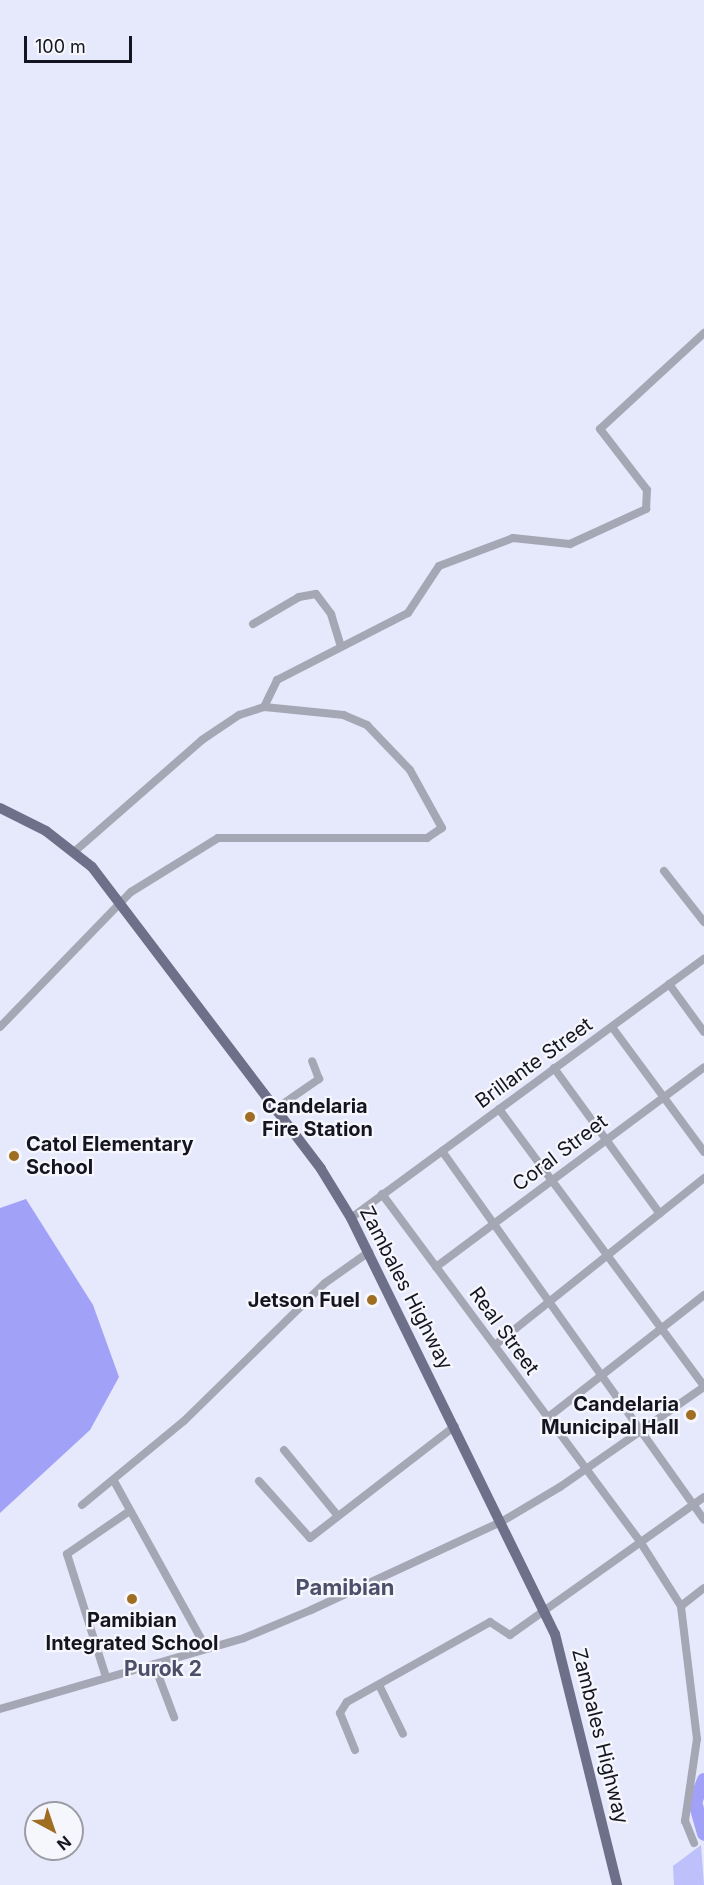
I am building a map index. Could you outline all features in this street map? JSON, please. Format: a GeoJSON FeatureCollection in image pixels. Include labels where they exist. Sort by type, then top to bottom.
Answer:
{"type":"FeatureCollection","features":[{"type":"Feature","properties":{"kind":"main road","name":"Zambales Highway"},"geometry":{"type":"LineString","coordinates":[[0,808],[75,851],[121,902],[351,1218],[547,1614],[570,1680],[617,1885]]}},
{"type":"Feature","properties":{"kind":"street"},"geometry":{"type":"LineString","coordinates":[[264,708],[277,680],[408,613],[446,563],[513,538],[570,544],[646,509],[647,490],[600,429],[704,333]]}},
{"type":"Feature","properties":{"kind":"street"},"geometry":{"type":"LineString","coordinates":[[253,624],[299,597],[316,594],[331,614],[340,647]]}},
{"type":"Feature","properties":{"kind":"street"},"geometry":{"type":"LineString","coordinates":[[0,1027],[121,902],[191,852],[228,835],[267,841],[441,834],[441,823],[410,770],[366,724],[344,715],[264,708],[239,715],[202,740],[75,851]]}},
{"type":"Feature","properties":{"kind":"street"},"geometry":{"type":"LineString","coordinates":[[664,871],[704,922]]}},
{"type":"Feature","properties":{"kind":"street","name":"Brillante Street"},"geometry":{"type":"LineString","coordinates":[[351,1218],[704,959]]}},
{"type":"Feature","properties":{"kind":"street"},"geometry":{"type":"LineString","coordinates":[[669,984],[704,1032]]}},
{"type":"Feature","properties":{"kind":"street"},"geometry":{"type":"LineString","coordinates":[[612,1027],[661,1097],[704,1152]]}},
{"type":"Feature","properties":{"kind":"street"},"geometry":{"type":"LineString","coordinates":[[274,1110],[319,1079],[312,1061]]}},
{"type":"Feature","properties":{"kind":"street","name":"Coral Street"},"geometry":{"type":"LineString","coordinates":[[436,1266],[704,1067]]}},
{"type":"Feature","properties":{"kind":"street"},"geometry":{"type":"LineString","coordinates":[[554,1068],[660,1214]]}},
{"type":"Feature","properties":{"kind":"street"},"geometry":{"type":"LineString","coordinates":[[0,1709],[272,1627],[501,1522],[585,1471],[704,1387],[605,1259],[499,1108]]}},
{"type":"Feature","properties":{"kind":"street"},"geometry":{"type":"LineString","coordinates":[[442,1151],[704,1519]]}},
{"type":"Feature","properties":{"kind":"street"},"geometry":{"type":"LineString","coordinates":[[495,1345],[704,1178]]}},
{"type":"Feature","properties":{"kind":"street","name":"Real Street"},"geometry":{"type":"LineString","coordinates":[[382,1194],[495,1345],[546,1419],[641,1543],[681,1606]]}},
{"type":"Feature","properties":{"kind":"street"},"geometry":{"type":"LineString","coordinates":[[82,1505],[114,1481],[325,1283],[369,1252]]}},
{"type":"Feature","properties":{"kind":"street"},"geometry":{"type":"LineString","coordinates":[[546,1419],[704,1295]]}},
{"type":"Feature","properties":{"kind":"street"},"geometry":{"type":"LineString","coordinates":[[259,1481],[307,1537],[455,1426]]}},
{"type":"Feature","properties":{"kind":"street"},"geometry":{"type":"LineString","coordinates":[[284,1450],[338,1516]]}},
{"type":"Feature","properties":{"kind":"street"},"geometry":{"type":"LineString","coordinates":[[114,1481],[128,1512],[206,1648]]}},
{"type":"Feature","properties":{"kind":"street"},"geometry":{"type":"LineString","coordinates":[[355,1750],[340,1709],[380,1688],[490,1622],[510,1635],[547,1614],[704,1497]]}},
{"type":"Feature","properties":{"kind":"street"},"geometry":{"type":"LineString","coordinates":[[105,1677],[67,1554],[128,1512]]}},
{"type":"Feature","properties":{"kind":"street"},"geometry":{"type":"LineString","coordinates":[[694,1843],[685,1821],[697,1740],[681,1606],[704,1588]]}},
{"type":"Feature","properties":{"kind":"street"},"geometry":{"type":"LineString","coordinates":[[154,1664],[174,1718]]}},
{"type":"Feature","properties":{"kind":"street"},"geometry":{"type":"LineString","coordinates":[[380,1688],[403,1734]]}},
{"type":"Feature","properties":{"kind":"shaded area"},"geometry":{"type":"Polygon","coordinates":[[[26,1199],[93,1305],[119,1377],[90,1430],[0,1513],[0,1208],[26,1199]]]}},
{"type":"Feature","properties":{"kind":"shaded area"},"geometry":{"type":"Polygon","coordinates":[[[701,1845],[704,1885],[674,1885],[673,1866],[701,1845]]]}},
{"type":"Feature","properties":{"kind":"waterway"},"geometry":{"type":"LineString","coordinates":[[704,1780],[695,1802],[704,1834]]}},
{"type":"Feature","properties":{"kind":"place","name":"Candelaria Fire Station"},"geometry":{"type":"Point","coordinates":[250,1117]}},
{"type":"Feature","properties":{"kind":"place","name":"Catol Elementary School"},"geometry":{"type":"Point","coordinates":[14,1156]}},
{"type":"Feature","properties":{"kind":"place","name":"Jetson Fuel"},"geometry":{"type":"Point","coordinates":[372,1300]}},
{"type":"Feature","properties":{"kind":"place","name":"Candelaria Municipal Hall"},"geometry":{"type":"Point","coordinates":[691,1415]}},
{"type":"Feature","properties":{"kind":"place","name":"Pamibian Integrated School"},"geometry":{"type":"Point","coordinates":[132,1599]}},
{"type":"Feature","properties":{"kind":"district","name":"Pamibian"},"geometry":{"type":"Point","coordinates":[345,1588]}},
{"type":"Feature","properties":{"kind":"district","name":"Purok 2"},"geometry":{"type":"Point","coordinates":[163,1669]}}]}
